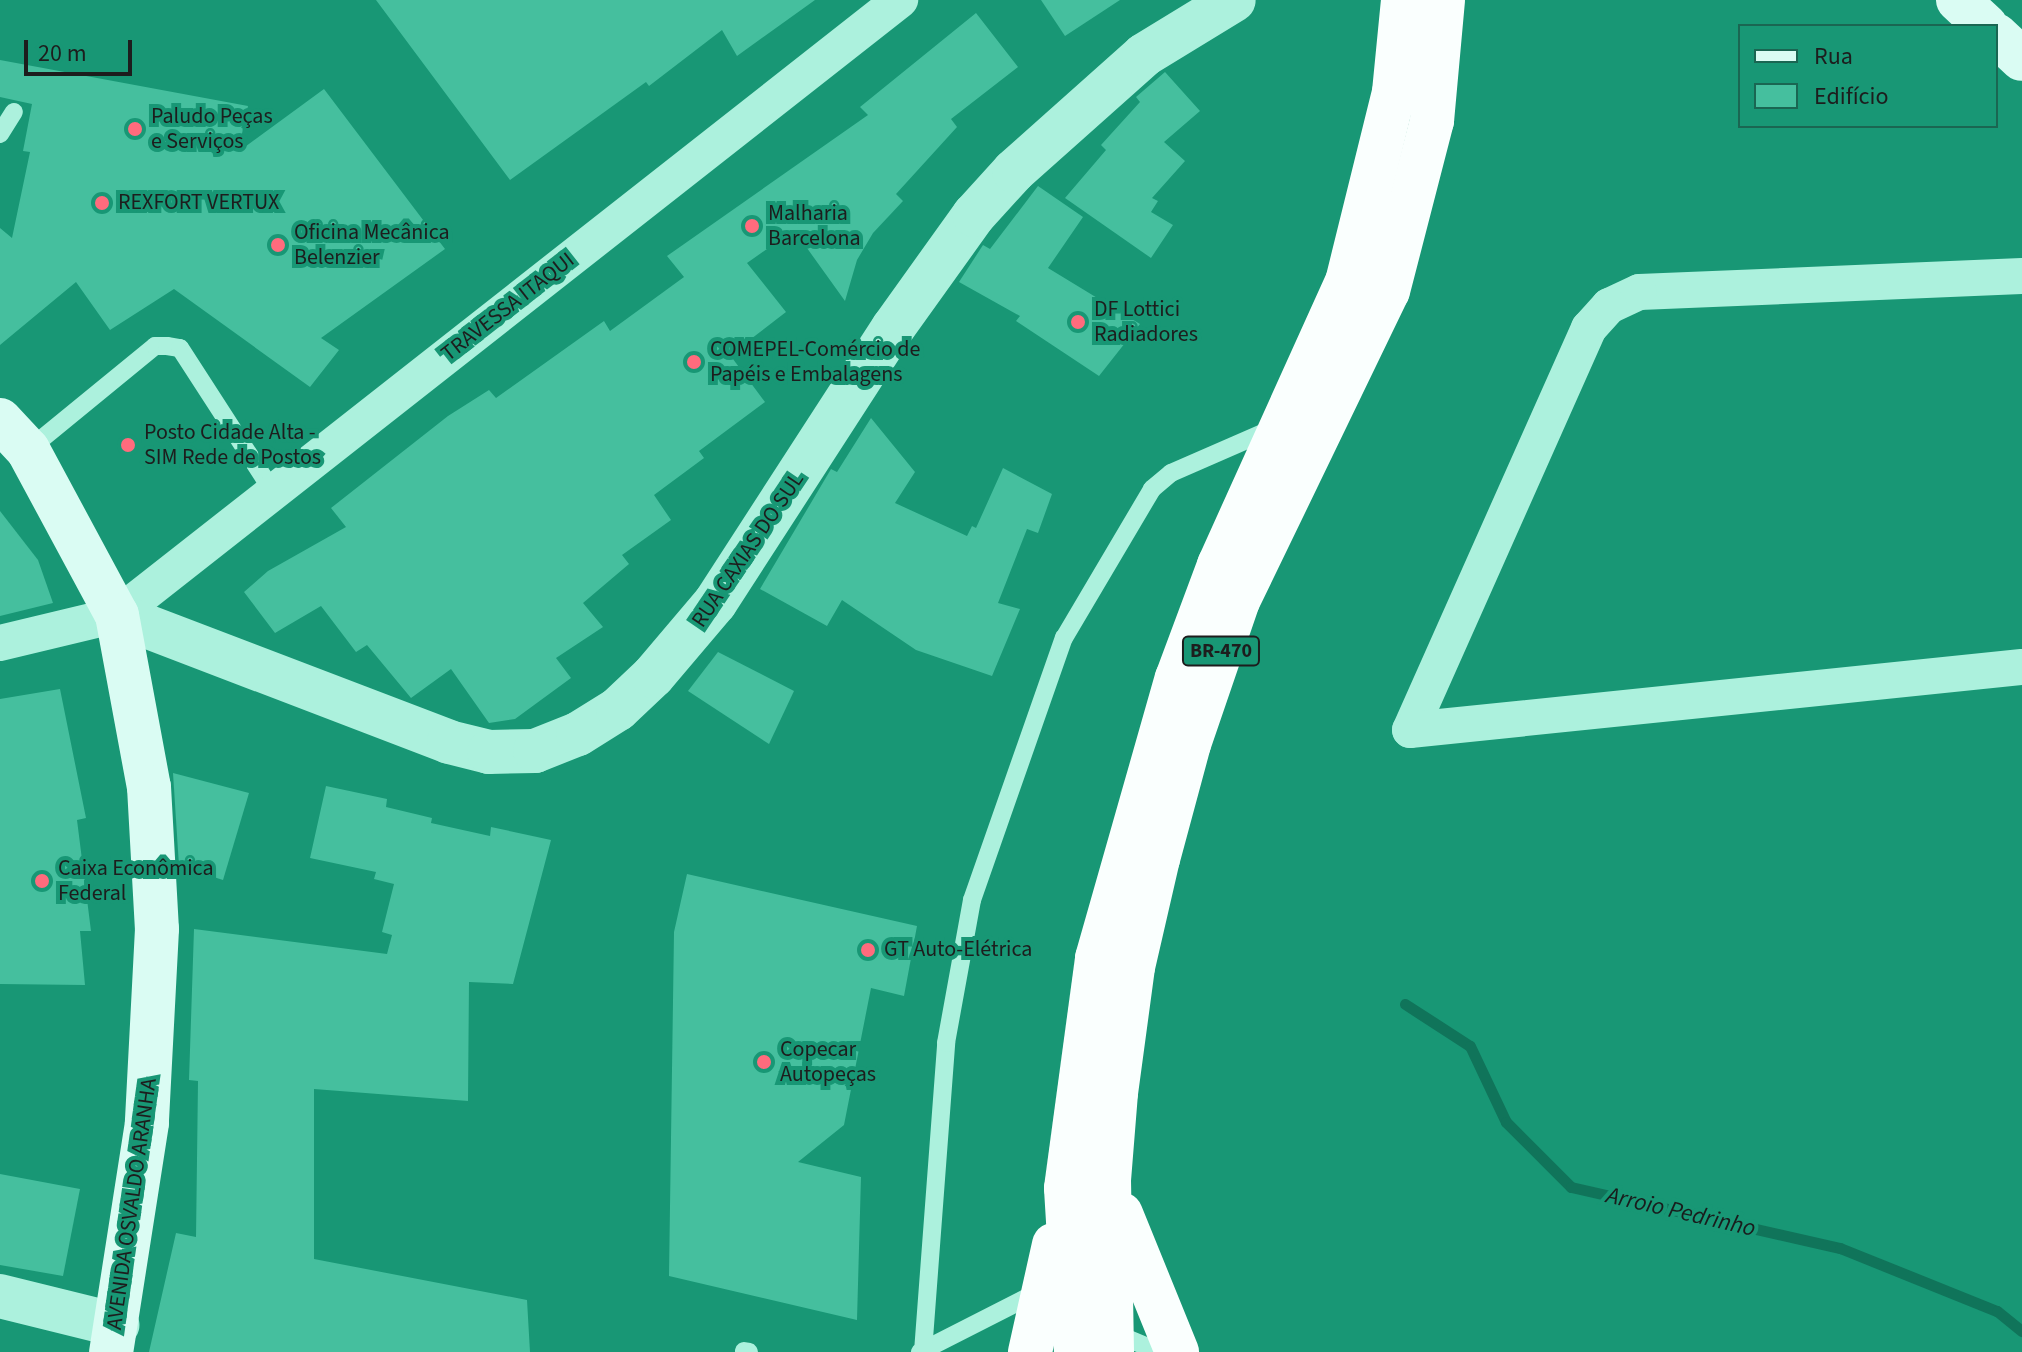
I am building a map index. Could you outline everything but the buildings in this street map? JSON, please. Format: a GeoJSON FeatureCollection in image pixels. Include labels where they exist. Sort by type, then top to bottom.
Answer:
{"type":"FeatureCollection","features":[{"type":"Feature","properties":{"kind":"highway","name":"BR-470"},"geometry":{"type":"LineString","coordinates":[[1069,1345],[1066,1188],[1081,1047],[1121,863],[1213,579],[1347,282],[1394,92],[1403,0]]}},
{"type":"Feature","properties":{"kind":"highway","name":"BR-470"},"geometry":{"type":"LineString","coordinates":[[1069,1345],[1109,1180],[1133,967],[1189,744],[1238,601],[1388,291],[1432,121],[1443,0]]}},
{"type":"Feature","properties":{"kind":"highway"},"geometry":{"type":"LineString","coordinates":[[1109,1180],[1147,1288],[1177,1352]]}},
{"type":"Feature","properties":{"kind":"highway"},"geometry":{"type":"LineString","coordinates":[[1066,1188],[1044,1289],[1069,1345]]}},
{"type":"Feature","properties":{"kind":"main road"},"geometry":{"type":"LineString","coordinates":[[1958,0],[1984,24]]}},
{"type":"Feature","properties":{"kind":"main road"},"geometry":{"type":"LineString","coordinates":[[1998,37],[2022,59]]}},
{"type":"Feature","properties":{"kind":"main road","name":"AVENIDA OSVALDO ARANHA"},"geometry":{"type":"LineString","coordinates":[[14,435],[117,615],[149,787],[157,929],[147,1123],[114,1338]]}},
{"type":"Feature","properties":{"kind":"street","name":"TRAVESSA ITAQUI"},"geometry":{"type":"LineString","coordinates":[[117,615],[900,0]]}},
{"type":"Feature","properties":{"kind":"street","name":"RUA CAXIAS DO SUL"},"geometry":{"type":"LineString","coordinates":[[117,615],[449,742],[489,752],[535,751],[578,734],[618,709],[653,676],[715,603],[893,328],[974,215],[1014,171],[1144,55],[1234,0]]}},
{"type":"Feature","properties":{"kind":"street"},"geometry":{"type":"LineString","coordinates":[[2022,276],[1639,292],[1609,306],[1589,328],[1410,730],[2022,667]]}},
{"type":"Feature","properties":{"kind":"street"},"geometry":{"type":"LineString","coordinates":[[0,643],[117,615]]}},
{"type":"Feature","properties":{"kind":"street"},"geometry":{"type":"LineString","coordinates":[[0,1296],[114,1338]]}},
{"type":"Feature","properties":{"kind":"lane"},"geometry":{"type":"LineString","coordinates":[[0,134],[14,112]]}},
{"type":"Feature","properties":{"kind":"lane"},"geometry":{"type":"LineString","coordinates":[[14,435],[155,346],[180,348],[273,492]]}},
{"type":"Feature","properties":{"kind":"lane"},"geometry":{"type":"LineString","coordinates":[[922,1352],[946,1043],[972,900],[1064,638],[1152,489],[1171,473],[1284,424]]}},
{"type":"Feature","properties":{"kind":"lane"},"geometry":{"type":"LineString","coordinates":[[922,1352],[1044,1289]]}},
{"type":"Feature","properties":{"kind":"lane"},"geometry":{"type":"LineString","coordinates":[[1069,1345],[1139,1339],[1160,1352]]}},
{"type":"Feature","properties":{"kind":"waterway","name":"Arroio Pedrinho"},"geometry":{"type":"LineString","coordinates":[[1405,1004],[1470,1046],[1506,1122],[1571,1187],[1840,1248],[1997,1311],[2022,1331]]}},
{"type":"Feature","properties":{"kind":"place","name":"Paludo Peças e Serviços"},"geometry":{"type":"Point","coordinates":[135,129]}},
{"type":"Feature","properties":{"kind":"place","name":"REXFORT VERTUX"},"geometry":{"type":"Point","coordinates":[102,203]}},
{"type":"Feature","properties":{"kind":"place","name":"Malharia Barcelona"},"geometry":{"type":"Point","coordinates":[752,226]}},
{"type":"Feature","properties":{"kind":"place","name":"Oficina Mecânica Belenzier"},"geometry":{"type":"Point","coordinates":[278,245]}},
{"type":"Feature","properties":{"kind":"place","name":"DF Lottici Radiadores"},"geometry":{"type":"Point","coordinates":[1078,322]}},
{"type":"Feature","properties":{"kind":"place","name":"COMEPEL-Comércio de Papéis e Embalagens"},"geometry":{"type":"Point","coordinates":[694,362]}},
{"type":"Feature","properties":{"kind":"place","name":"Posto Cidade Alta - SIM Rede de Postos"},"geometry":{"type":"Point","coordinates":[128,445]}},
{"type":"Feature","properties":{"kind":"place","name":"Caixa Econômica Federal"},"geometry":{"type":"Point","coordinates":[42,881]}},
{"type":"Feature","properties":{"kind":"place","name":"GT Auto-Elétrica"},"geometry":{"type":"Point","coordinates":[868,950]}},
{"type":"Feature","properties":{"kind":"place","name":"Copecar Autopeças"},"geometry":{"type":"Point","coordinates":[764,1062]}}]}
